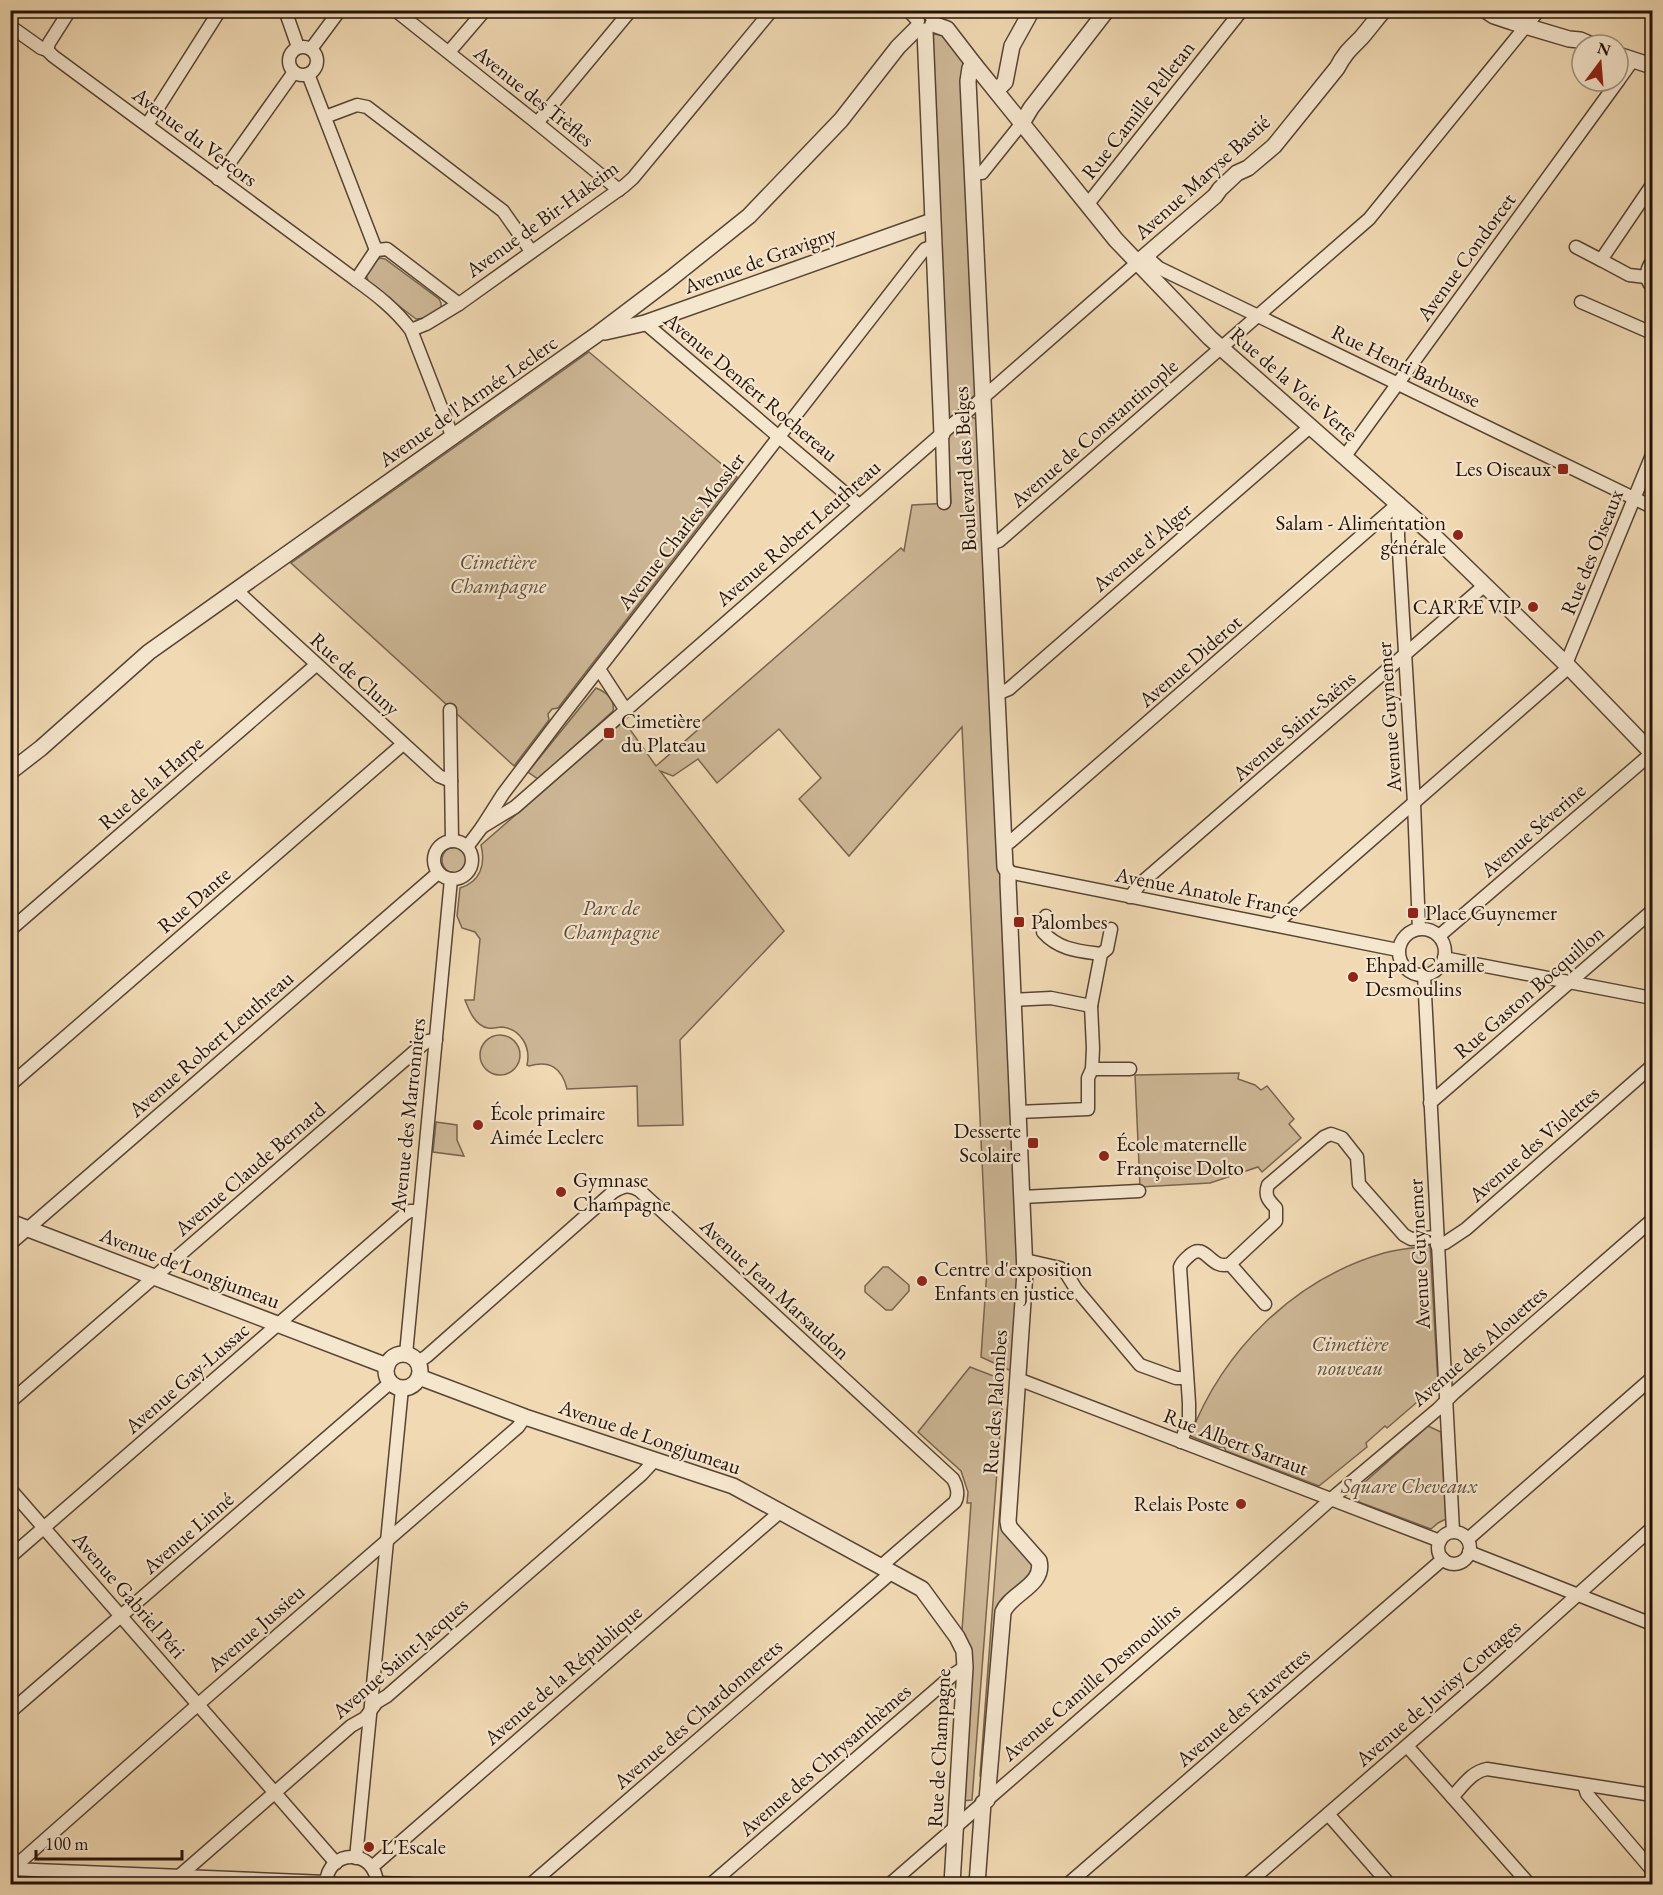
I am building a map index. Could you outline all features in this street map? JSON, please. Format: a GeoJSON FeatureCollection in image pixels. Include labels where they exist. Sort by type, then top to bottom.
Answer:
{"type":"FeatureCollection","features":[{"type":"Feature","properties":{"kind":"street"},"geometry":{"type":"LineString","coordinates":[[47,50],[70,10]]}},
{"type":"Feature","properties":{"kind":"street"},"geometry":{"type":"LineString","coordinates":[[147,125],[220,10]]}},
{"type":"Feature","properties":{"kind":"street"},"geometry":{"type":"LineString","coordinates":[[285,10],[305,48],[315,53],[317,62],[308,74],[294,72],[289,65],[289,56],[291,52],[305,48],[340,10]]}},
{"type":"Feature","properties":{"kind":"street","name":"Avenue des Trèfles"},"geometry":{"type":"LineString","coordinates":[[395,10],[619,190]]}},
{"type":"Feature","properties":{"kind":"street"},"geometry":{"type":"LineString","coordinates":[[449,52],[485,10]]}},
{"type":"Feature","properties":{"kind":"street"},"geometry":{"type":"LineString","coordinates":[[537,123],[631,10]]}},
{"type":"Feature","properties":{"kind":"street","name":"Avenue de Bir-Hakeim"},"geometry":{"type":"LineString","coordinates":[[411,330],[426,324],[459,304],[633,178],[772,10]]}},
{"type":"Feature","properties":{"kind":"street"},"geometry":{"type":"LineString","coordinates":[[908,10],[926,22]]}},
{"type":"Feature","properties":{"kind":"street"},"geometry":{"type":"LineString","coordinates":[[996,91],[1005,82],[1012,46],[1032,10]]}},
{"type":"Feature","properties":{"kind":"street"},"geometry":{"type":"LineString","coordinates":[[973,173],[982,173],[1107,10]]}},
{"type":"Feature","properties":{"kind":"street","name":"Rue Camille Pelletan"},"geometry":{"type":"LineString","coordinates":[[1087,206],[1242,10]]}},
{"type":"Feature","properties":{"kind":"street","name":"Avenue Maryse Bastié"},"geometry":{"type":"LineString","coordinates":[[1143,259],[1215,196],[1237,173],[1248,168],[1274,146],[1351,46],[1360,39],[1384,10]]}},
{"type":"Feature","properties":{"kind":"street"},"geometry":{"type":"LineString","coordinates":[[1485,10],[1494,16],[1570,39]]}},
{"type":"Feature","properties":{"kind":"street","name":"Avenue de Constantinople"},"geometry":{"type":"LineString","coordinates":[[990,544],[999,541],[1369,219],[1539,10]]}},
{"type":"Feature","properties":{"kind":"street","name":"Rue de la Voie Verte"},"geometry":{"type":"LineString","coordinates":[[926,22],[947,29],[1087,206],[1143,259],[1221,348],[1399,503],[1568,665],[1653,753]]}},
{"type":"Feature","properties":{"kind":"street","name":"Boulevard des Belges"},"geometry":{"type":"LineString","coordinates":[[926,22],[944,503]]}},
{"type":"Feature","properties":{"kind":"street","name":"Avenue de l'Armée Leclerc"},"geometry":{"type":"LineString","coordinates":[[10,772],[41,748],[149,652],[599,333],[748,216],[841,120],[898,47],[926,22]]}},
{"type":"Feature","properties":{"kind":"street","name":"Avenue du Vercors"},"geometry":{"type":"LineString","coordinates":[[10,26],[47,50],[52,56],[385,301],[411,330]]}},
{"type":"Feature","properties":{"kind":"street"},"geometry":{"type":"LineString","coordinates":[[1630,59],[1653,66]]}},
{"type":"Feature","properties":{"kind":"street","name":"Boulevard des Belges"},"geometry":{"type":"LineString","coordinates":[[974,64],[970,68],[968,81],[1005,867],[1008,872]]}},
{"type":"Feature","properties":{"kind":"street"},"geometry":{"type":"LineString","coordinates":[[218,178],[294,72]]}},
{"type":"Feature","properties":{"kind":"street"},"geometry":{"type":"LineString","coordinates":[[308,74],[376,250]]}},
{"type":"Feature","properties":{"kind":"street","name":"Avenue Condorcet"},"geometry":{"type":"LineString","coordinates":[[1345,456],[1609,93]]}},
{"type":"Feature","properties":{"kind":"street"},"geometry":{"type":"LineString","coordinates":[[325,117],[357,105],[367,106],[503,211],[531,251]]}},
{"type":"Feature","properties":{"kind":"street"},"geometry":{"type":"LineString","coordinates":[[1601,260],[1653,185]]}},
{"type":"Feature","properties":{"kind":"street","name":"Avenue de Gravigny"},"geometry":{"type":"LineString","coordinates":[[599,333],[645,323],[932,221]]}},
{"type":"Feature","properties":{"kind":"street","name":"Avenue Charles Mossler"},"geometry":{"type":"LineString","coordinates":[[467,847],[503,794],[920,255],[925,249],[933,246]]}},
{"type":"Feature","properties":{"kind":"street"},"geometry":{"type":"LineString","coordinates":[[1576,247],[1649,282]]}},
{"type":"Feature","properties":{"kind":"street"},"geometry":{"type":"LineString","coordinates":[[376,250],[387,249],[459,304]]}},
{"type":"Feature","properties":{"kind":"street"},"geometry":{"type":"LineString","coordinates":[[356,280],[376,250]]}},
{"type":"Feature","properties":{"kind":"street","name":"Rue Henri Barbusse"},"geometry":{"type":"LineString","coordinates":[[1143,259],[1653,507]]}},
{"type":"Feature","properties":{"kind":"street","name":"Avenue Robert Leuthreau"},"geometry":{"type":"LineString","coordinates":[[482,828],[515,807],[1143,259]]}},
{"type":"Feature","properties":{"kind":"street"},"geometry":{"type":"LineString","coordinates":[[1649,282],[1646,271],[1653,261]]}},
{"type":"Feature","properties":{"kind":"street"},"geometry":{"type":"LineString","coordinates":[[1581,302],[1653,333]]}},
{"type":"Feature","properties":{"kind":"street","name":"Avenue Denfert Rochereau"},"geometry":{"type":"LineString","coordinates":[[645,323],[859,505]]}},
{"type":"Feature","properties":{"kind":"street"},"geometry":{"type":"LineString","coordinates":[[411,330],[453,438]]}},
{"type":"Feature","properties":{"kind":"street","name":"Avenue d'Alger"},"geometry":{"type":"LineString","coordinates":[[997,694],[1009,689],[1311,426]]}},
{"type":"Feature","properties":{"kind":"street","name":"Rue des Oiseaux"},"geometry":{"type":"LineString","coordinates":[[1568,665],[1653,455]]}},
{"type":"Feature","properties":{"kind":"street","name":"Avenue Guynemer"},"geometry":{"type":"LineString","coordinates":[[1399,503],[1398,535],[1419,929]]}},
{"type":"Feature","properties":{"kind":"street","name":"Avenue Diderot"},"geometry":{"type":"LineString","coordinates":[[1004,844],[1019,835],[1399,503]]}},
{"type":"Feature","properties":{"kind":"street","name":"Avenue Saint-Saëns"},"geometry":{"type":"LineString","coordinates":[[1130,897],[1140,884],[1485,585]]}},
{"type":"Feature","properties":{"kind":"street","name":"Rue de Cluny"},"geometry":{"type":"LineString","coordinates":[[237,591],[439,776],[451,781]]}},
{"type":"Feature","properties":{"kind":"street","name":"Rue de la Harpe"},"geometry":{"type":"LineString","coordinates":[[10,930],[316,665]]}},
{"type":"Feature","properties":{"kind":"street"},"geometry":{"type":"LineString","coordinates":[[1274,925],[1568,665]]}},
{"type":"Feature","properties":{"kind":"street"},"geometry":{"type":"LineString","coordinates":[[599,669],[625,709]]}},
{"type":"Feature","properties":{"kind":"street"},"geometry":{"type":"LineString","coordinates":[[450,710],[452,841]]}},
{"type":"Feature","properties":{"kind":"street","name":"Rue Dante"},"geometry":{"type":"LineString","coordinates":[[10,1085],[403,744]]}},
{"type":"Feature","properties":{"kind":"street","name":"Avenue Séverine"},"geometry":{"type":"LineString","coordinates":[[1439,936],[1653,753]]}},
{"type":"Feature","properties":{"kind":"street"},"geometry":{"type":"LineString","coordinates":[[452,841],[467,847],[472,857],[470,869],[462,877],[444,878],[438,873],[433,862],[434,855],[441,845],[452,841]]}},
{"type":"Feature","properties":{"kind":"street","name":"Avenue Anatole France"},"geometry":{"type":"LineString","coordinates":[[1008,872],[1398,950]]}},
{"type":"Feature","properties":{"kind":"street","name":"Rue des Palombes"},"geometry":{"type":"LineString","coordinates":[[977,1884],[980,1805],[1003,1612],[1005,1606],[1036,1579],[1040,1567],[1039,1561],[1010,1527],[1008,1521],[1025,1260],[1008,872]]}},
{"type":"Feature","properties":{"kind":"street","name":"Avenue Robert Leuthreau"},"geometry":{"type":"LineString","coordinates":[[10,1244],[438,873]]}},
{"type":"Feature","properties":{"kind":"street","name":"Avenue des Marronniers"},"geometry":{"type":"LineString","coordinates":[[414,1364],[419,1211],[451,879]]}},
{"type":"Feature","properties":{"kind":"street","name":"Rue Gaston Bocquillon"},"geometry":{"type":"LineString","coordinates":[[1430,1103],[1653,911]]}},
{"type":"Feature","properties":{"kind":"street"},"geometry":{"type":"LineString","coordinates":[[1046,916],[1043,932],[1055,944],[1068,949],[1101,954]]}},
{"type":"Feature","properties":{"kind":"street"},"geometry":{"type":"LineString","coordinates":[[1018,1112],[1088,1109],[1088,1078],[1092,1070],[1093,1048],[1091,1006],[1101,954],[1107,949],[1111,928]]}},
{"type":"Feature","properties":{"kind":"street"},"geometry":{"type":"LineString","coordinates":[[1419,929],[1431,931],[1439,936],[1444,946],[1444,958],[1437,970],[1424,975],[1414,974],[1402,965],[1398,950],[1403,937],[1408,933],[1419,929]]}},
{"type":"Feature","properties":{"kind":"street"},"geometry":{"type":"LineString","coordinates":[[1444,958],[1653,998]]}},
{"type":"Feature","properties":{"kind":"street","name":"Avenue Guynemer"},"geometry":{"type":"LineString","coordinates":[[1424,975],[1454,1531]]}},
{"type":"Feature","properties":{"kind":"street"},"geometry":{"type":"LineString","coordinates":[[1013,1000],[1051,998],[1091,1006]]}},
{"type":"Feature","properties":{"kind":"street","name":"Avenue Claude Bernard"},"geometry":{"type":"LineString","coordinates":[[10,1402],[422,1045],[436,1040]]}},
{"type":"Feature","properties":{"kind":"street","name":"Avenue des Violettes"},"geometry":{"type":"LineString","coordinates":[[1437,1241],[1445,1243],[1466,1229],[1653,1066]]}},
{"type":"Feature","properties":{"kind":"street"},"geometry":{"type":"LineString","coordinates":[[1092,1070],[1131,1069]]}},
{"type":"Feature","properties":{"kind":"street"},"geometry":{"type":"LineString","coordinates":[[1181,1442],[1189,1419],[1179,1267],[1194,1252],[1200,1251],[1221,1265],[1230,1264],[1276,1221],[1278,1215],[1276,1208],[1268,1199],[1266,1191],[1268,1185],[1324,1137],[1331,1134],[1342,1138],[1357,1157],[1359,1184],[1404,1235],[1411,1239],[1437,1241]]}},
{"type":"Feature","properties":{"kind":"street","name":"Avenue Jean Marsaudon"},"geometry":{"type":"LineString","coordinates":[[414,1364],[613,1192],[621,1187],[633,1186],[953,1479],[956,1485],[955,1502],[886,1570]]}},
{"type":"Feature","properties":{"kind":"street"},"geometry":{"type":"LineString","coordinates":[[1022,1197],[1139,1191]]}},
{"type":"Feature","properties":{"kind":"street","name":"Avenue Gay-Lussac"},"geometry":{"type":"LineString","coordinates":[[10,1557],[405,1214],[410,1211],[419,1211]]}},
{"type":"Feature","properties":{"kind":"street","name":"Avenue des Alouettes"},"geometry":{"type":"LineString","coordinates":[[1237,1583],[1330,1499],[1438,1409],[1653,1220]]}},
{"type":"Feature","properties":{"kind":"street","name":"Avenue de Longjumeau"},"geometry":{"type":"LineString","coordinates":[[10,1222],[387,1366]]}},
{"type":"Feature","properties":{"kind":"street"},"geometry":{"type":"LineString","coordinates":[[1025,1260],[1060,1268],[1066,1273],[1140,1365],[1176,1378],[1187,1378]]}},
{"type":"Feature","properties":{"kind":"street"},"geometry":{"type":"LineString","coordinates":[[1230,1264],[1265,1304]]}},
{"type":"Feature","properties":{"kind":"street"},"geometry":{"type":"LineString","coordinates":[[394,1357],[414,1364],[412,1385],[397,1385],[387,1375],[387,1366],[394,1357]]}},
{"type":"Feature","properties":{"kind":"street","name":"Avenue de Longjumeau"},"geometry":{"type":"LineString","coordinates":[[414,1364],[525,1416],[733,1486],[886,1570]]}},
{"type":"Feature","properties":{"kind":"street"},"geometry":{"type":"LineString","coordinates":[[1653,1378],[1468,1546],[1464,1560],[1454,1564],[1443,1558],[1437,1548],[1440,1541],[1454,1531],[1459,1533],[1468,1546],[1579,1595],[1653,1624]]}},
{"type":"Feature","properties":{"kind":"street","name":"Rue Albert Sarraut"},"geometry":{"type":"LineString","coordinates":[[1018,1379],[1440,1541]]}},
{"type":"Feature","properties":{"kind":"street"},"geometry":{"type":"LineString","coordinates":[[356,1858],[387,1540],[397,1385]]}},
{"type":"Feature","properties":{"kind":"street","name":"Avenue Linné"},"geometry":{"type":"LineString","coordinates":[[10,1712],[397,1385]]}},
{"type":"Feature","properties":{"kind":"street","name":"Avenue Jussieu"},"geometry":{"type":"LineString","coordinates":[[10,1868],[21,1862],[518,1427],[525,1416]]}},
{"type":"Feature","properties":{"kind":"street","name":"Avenue Saint-Jacques"},"geometry":{"type":"LineString","coordinates":[[170,1884],[351,1726],[365,1718],[376,1702],[387,1696],[642,1474],[655,1460]]}},
{"type":"Feature","properties":{"kind":"street","name":"Avenue Gabriel Péri"},"geometry":{"type":"LineString","coordinates":[[10,1489],[336,1863]]}},
{"type":"Feature","properties":{"kind":"street","name":"Avenue de la République"},"geometry":{"type":"LineString","coordinates":[[372,1867],[780,1512]]}},
{"type":"Feature","properties":{"kind":"street","name":"Avenue de Juvisy Cottages"},"geometry":{"type":"LineString","coordinates":[[1247,1884],[1653,1528]]}},
{"type":"Feature","properties":{"kind":"street","name":"Avenue des Fauvettes"},"geometry":{"type":"LineString","coordinates":[[1068,1884],[1443,1558]]}},
{"type":"Feature","properties":{"kind":"street","name":"Rue de Champagne"},"geometry":{"type":"LineString","coordinates":[[886,1570],[922,1589],[957,1637],[963,1651],[966,1667],[952,1884]]}},
{"type":"Feature","properties":{"kind":"street","name":"Avenue des Chardonnerets"},"geometry":{"type":"LineString","coordinates":[[531,1884],[886,1570]]}},
{"type":"Feature","properties":{"kind":"street","name":"Avenue Camille Desmoulins"},"geometry":{"type":"LineString","coordinates":[[890,1884],[1237,1583]]}},
{"type":"Feature","properties":{"kind":"street","name":"Avenue des Chrysanthèmes"},"geometry":{"type":"LineString","coordinates":[[711,1884],[954,1674],[966,1667]]}},
{"type":"Feature","properties":{"kind":"street"},"geometry":{"type":"LineString","coordinates":[[1407,1746],[1529,1884]]}},
{"type":"Feature","properties":{"kind":"street"},"geometry":{"type":"LineString","coordinates":[[1452,1797],[1473,1775],[1487,1769],[1653,1795]]}},
{"type":"Feature","properties":{"kind":"street"},"geometry":{"type":"LineString","coordinates":[[1584,1785],[1587,1794],[1653,1870]]}},
{"type":"Feature","properties":{"kind":"street"},"geometry":{"type":"LineString","coordinates":[[1328,1814],[1389,1884]]}},
{"type":"Feature","properties":{"kind":"street"},"geometry":{"type":"LineString","coordinates":[[10,1868],[326,1883],[331,1868],[348,1857],[366,1861],[372,1867],[377,1884],[411,1884]]}},
{"type":"Feature","properties":{"kind":"green space"},"geometry":{"type":"Polygon","coordinates":[[[935,34],[945,36],[963,58],[978,392],[950,418],[948,417],[931,36],[935,34]]]}},
{"type":"Feature","properties":{"kind":"green space"},"geometry":{"type":"Polygon","coordinates":[[[385,259],[439,299],[441,307],[426,318],[416,319],[369,283],[366,275],[376,260],[385,259]]]}},
{"type":"Feature","properties":{"kind":"green space","name":"Cimetière Champagne"},"geometry":{"type":"Polygon","coordinates":[[[589,352],[737,477],[558,708],[552,709],[548,714],[549,720],[514,766],[291,563],[589,352]]]}},
{"type":"Feature","properties":{"kind":"green space","name":"Parc de Champagne"},"geometry":{"type":"Polygon","coordinates":[[[971,417],[977,419],[998,870],[1004,881],[1021,1259],[1013,1369],[1009,1370],[981,1357],[987,1269],[962,727],[849,856],[799,799],[821,778],[779,729],[717,783],[698,759],[673,776],[660,771],[784,931],[680,1040],[683,1125],[638,1126],[637,1086],[567,1089],[562,1076],[554,1067],[543,1064],[527,1065],[526,1046],[514,1031],[502,1027],[483,1027],[479,1024],[465,1000],[474,1000],[480,939],[475,932],[462,928],[457,916],[460,888],[472,882],[480,872],[483,859],[481,845],[624,721],[656,766],[701,727],[699,724],[901,548],[904,551],[912,505],[951,503],[948,437],[971,417]]]}},
{"type":"Feature","properties":{"kind":"green space"},"geometry":{"type":"Polygon","coordinates":[[[596,688],[609,696],[613,703],[613,711],[538,779],[528,772],[596,688]]]}},
{"type":"Feature","properties":{"kind":"green space"},"geometry":{"type":"Polygon","coordinates":[[[455,847],[464,851],[468,860],[464,869],[455,873],[446,869],[442,860],[446,851],[455,847]]]}},
{"type":"Feature","properties":{"kind":"green space"},"geometry":{"type":"Polygon","coordinates":[[[500,1035],[508,1036],[514,1041],[519,1047],[519,1063],[514,1069],[508,1074],[500,1075],[492,1074],[486,1069],[481,1063],[480,1055],[481,1047],[486,1041],[492,1036],[500,1035]]]}},
{"type":"Feature","properties":{"kind":"green space"},"geometry":{"type":"Polygon","coordinates":[[[1239,1073],[1238,1079],[1255,1085],[1261,1090],[1267,1086],[1294,1119],[1289,1124],[1301,1138],[1262,1172],[1258,1167],[1210,1183],[1140,1187],[1135,1075],[1239,1073]]]}},
{"type":"Feature","properties":{"kind":"green space"},"geometry":{"type":"Polygon","coordinates":[[[436,1122],[457,1125],[457,1140],[464,1156],[433,1152],[436,1122]]]}},
{"type":"Feature","properties":{"kind":"green space","name":"Cimetière nouveau"},"geometry":{"type":"Polygon","coordinates":[[[1430,1245],[1438,1384],[1387,1428],[1385,1426],[1366,1443],[1367,1447],[1319,1486],[1226,1451],[1224,1447],[1218,1447],[1190,1436],[1204,1405],[1242,1347],[1292,1300],[1320,1280],[1351,1265],[1395,1250],[1430,1245]]]}},
{"type":"Feature","properties":{"kind":"green space"},"geometry":{"type":"Polygon","coordinates":[[[883,1267],[888,1267],[909,1285],[909,1291],[892,1310],[886,1310],[865,1292],[865,1286],[883,1267]]]}},
{"type":"Feature","properties":{"kind":"green space"},"geometry":{"type":"Polygon","coordinates":[[[970,1367],[1004,1380],[972,1800],[962,1801],[959,1632],[962,1630],[971,1503],[967,1503],[968,1492],[961,1471],[918,1432],[970,1367]]]}},
{"type":"Feature","properties":{"kind":"green space"},"geometry":{"type":"Polygon","coordinates":[[[1008,1400],[1013,1401],[1004,1519],[1032,1560],[1035,1572],[1003,1602],[984,1777],[980,1776],[1008,1400]]]}},
{"type":"Feature","properties":{"kind":"green space","name":"Square Cheveaux"},"geometry":{"type":"Polygon","coordinates":[[[1428,1426],[1441,1432],[1446,1519],[1431,1529],[1359,1502],[1357,1489],[1428,1426]]]}},
{"type":"Feature","properties":{"kind":"place","name":"Les Oiseaux"},"geometry":{"type":"Point","coordinates":[1563,469]}},
{"type":"Feature","properties":{"kind":"place","name":"Salam - Alimentation générale"},"geometry":{"type":"Point","coordinates":[1458,535]}},
{"type":"Feature","properties":{"kind":"place","name":"CARRE VIP"},"geometry":{"type":"Point","coordinates":[1533,607]}},
{"type":"Feature","properties":{"kind":"place","name":"Cimetière du Plateau"},"geometry":{"type":"Point","coordinates":[609,733]}},
{"type":"Feature","properties":{"kind":"place","name":"Place Guynemer"},"geometry":{"type":"Point","coordinates":[1413,913]}},
{"type":"Feature","properties":{"kind":"place","name":"Palombes"},"geometry":{"type":"Point","coordinates":[1019,922]}},
{"type":"Feature","properties":{"kind":"place","name":"Ehpad Camille Desmoulins"},"geometry":{"type":"Point","coordinates":[1353,977]}},
{"type":"Feature","properties":{"kind":"place","name":"École primaire Aimée Leclerc"},"geometry":{"type":"Point","coordinates":[478,1125]}},
{"type":"Feature","properties":{"kind":"place","name":"Desserte Scolaire"},"geometry":{"type":"Point","coordinates":[1033,1143]}},
{"type":"Feature","properties":{"kind":"place","name":"École maternelle Françoise Dolto"},"geometry":{"type":"Point","coordinates":[1104,1156]}},
{"type":"Feature","properties":{"kind":"place","name":"Gymnase Champagne"},"geometry":{"type":"Point","coordinates":[561,1192]}},
{"type":"Feature","properties":{"kind":"place","name":"Centre d'exposition Enfants en justice"},"geometry":{"type":"Point","coordinates":[922,1281]}},
{"type":"Feature","properties":{"kind":"place","name":"Relais Poste"},"geometry":{"type":"Point","coordinates":[1241,1504]}},
{"type":"Feature","properties":{"kind":"place","name":"L'Escale"},"geometry":{"type":"Point","coordinates":[369,1847]}}]}
